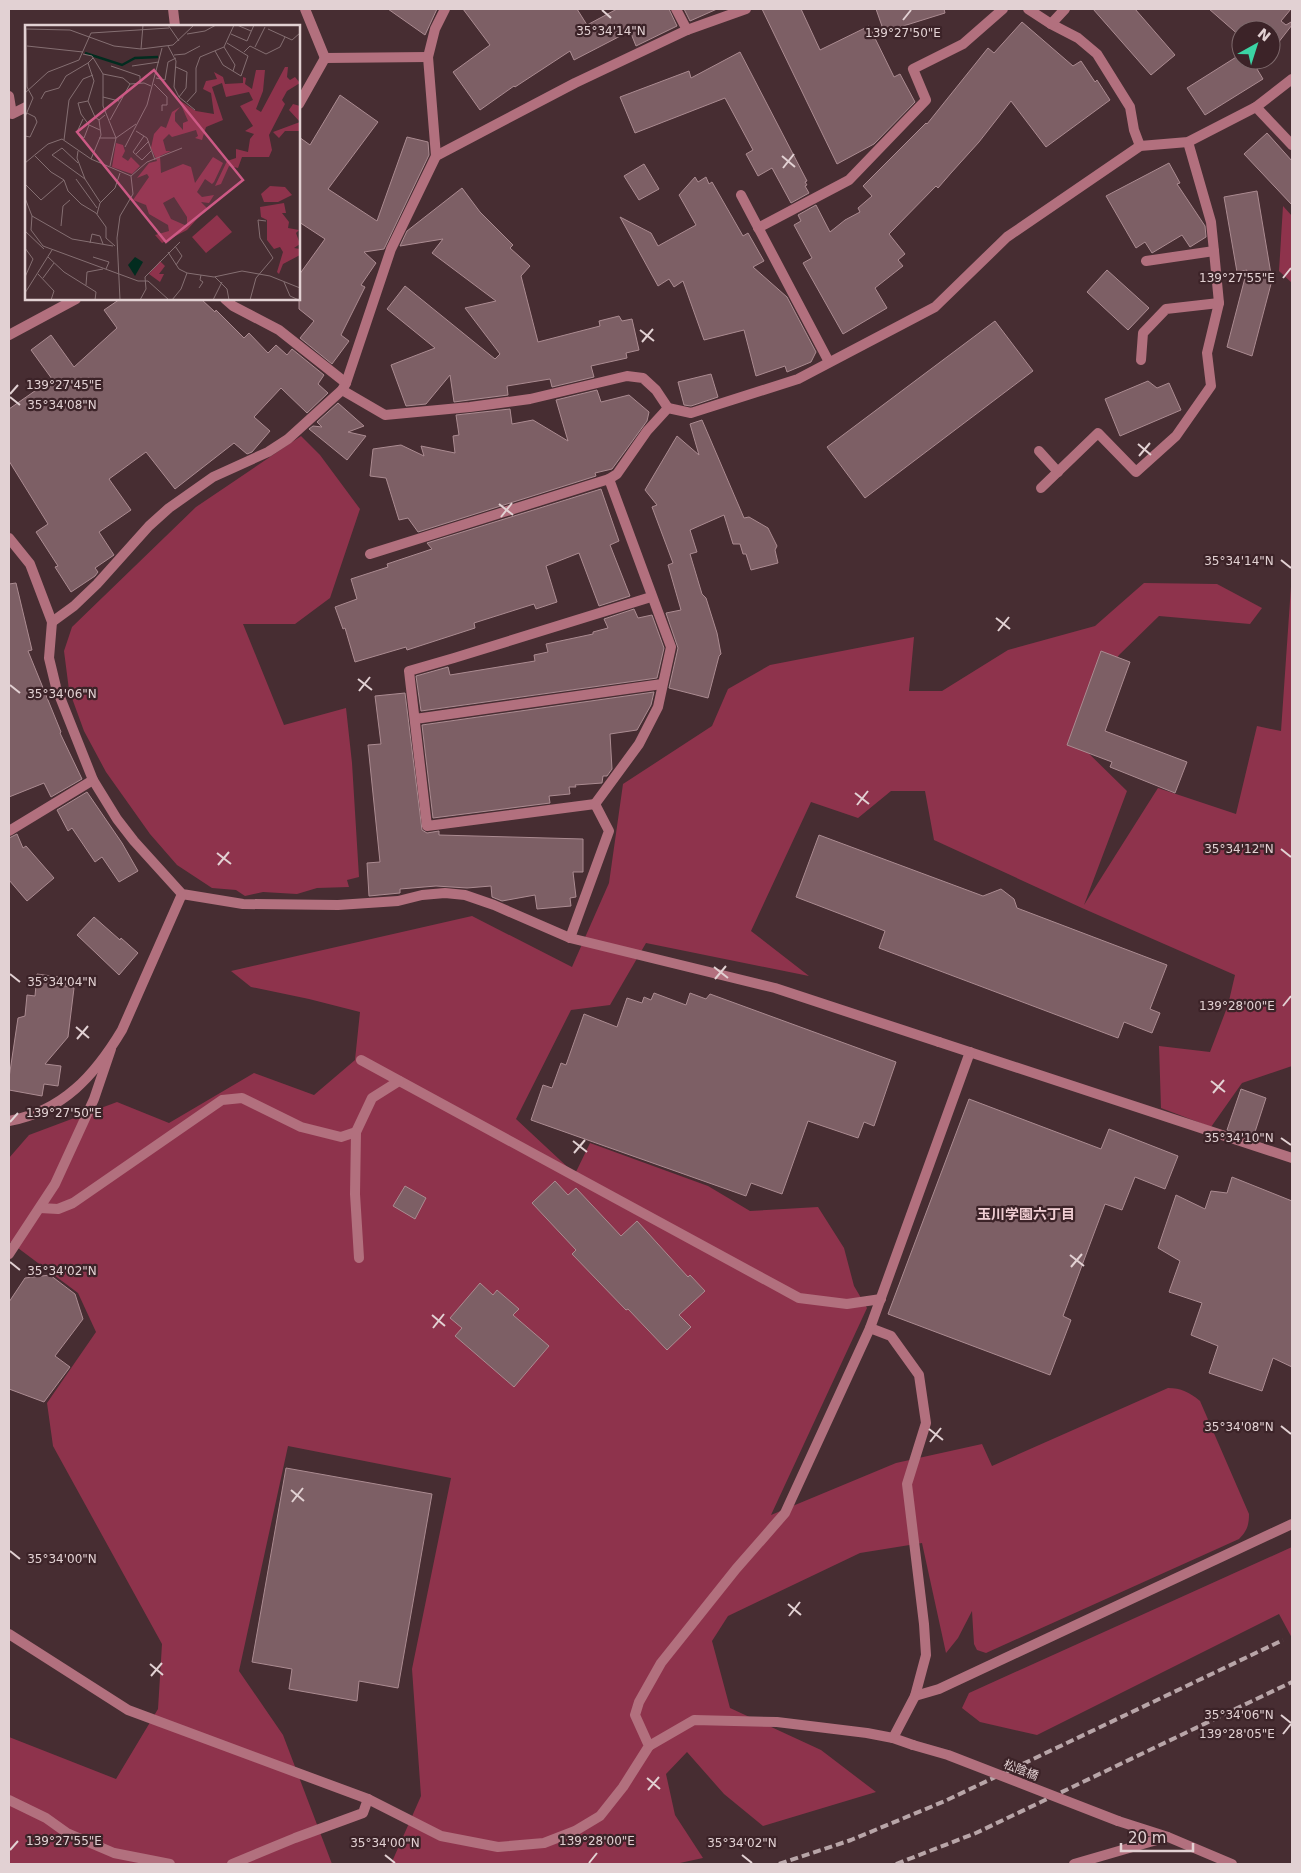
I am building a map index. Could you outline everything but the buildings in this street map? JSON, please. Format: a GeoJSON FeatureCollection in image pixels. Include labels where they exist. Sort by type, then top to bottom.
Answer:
{"type":"FeatureCollection","features":[{"type":"Feature","properties":{"kind":"street"},"geometry":{"type":"LineString","coordinates":[[173,9],[175,25]]}},
{"type":"Feature","properties":{"kind":"street"},"geometry":{"type":"LineString","coordinates":[[305,9],[325,58]]}},
{"type":"Feature","properties":{"kind":"street"},"geometry":{"type":"LineString","coordinates":[[52,622],[74,606],[97,584],[169,508],[213,477],[268,452],[288,439],[344,386],[391,249],[436,156],[428,57],[435,29],[445,9]]}},
{"type":"Feature","properties":{"kind":"street"},"geometry":{"type":"LineString","coordinates":[[676,9],[687,30]]}},
{"type":"Feature","properties":{"kind":"street"},"geometry":{"type":"LineString","coordinates":[[436,156],[575,83],[687,30],[746,9]]}},
{"type":"Feature","properties":{"kind":"street"},"geometry":{"type":"LineString","coordinates":[[758,228],[849,180],[926,100],[913,69],[963,44],[1004,9]]}},
{"type":"Feature","properties":{"kind":"street"},"geometry":{"type":"LineString","coordinates":[[1028,9],[1078,38],[1097,54],[1130,107],[1134,130],[1140,146]]}},
{"type":"Feature","properties":{"kind":"street"},"geometry":{"type":"LineString","coordinates":[[1051,24],[1064,9]]}},
{"type":"Feature","properties":{"kind":"street"},"geometry":{"type":"LineString","coordinates":[[325,58],[428,57]]}},
{"type":"Feature","properties":{"kind":"street"},"geometry":{"type":"LineString","coordinates":[[300,102],[325,58]]}},
{"type":"Feature","properties":{"kind":"street"},"geometry":{"type":"LineString","coordinates":[[226,300],[233,306],[279,330],[344,386],[386,415],[530,399],[627,376],[643,378],[656,390],[668,408],[691,413],[798,378],[936,307],[1007,237],[1140,146],[1188,142],[1256,107],[1292,79]]}},
{"type":"Feature","properties":{"kind":"street"},"geometry":{"type":"LineString","coordinates":[[9,96],[12,114],[25,108]]}},
{"type":"Feature","properties":{"kind":"street"},"geometry":{"type":"LineString","coordinates":[[1256,107],[1292,145]]}},
{"type":"Feature","properties":{"kind":"street"},"geometry":{"type":"LineString","coordinates":[[1041,488],[1098,433],[1136,472],[1176,436],[1211,386],[1207,353],[1219,303],[1212,222],[1188,142]]}},
{"type":"Feature","properties":{"kind":"street"},"geometry":{"type":"LineString","coordinates":[[741,195],[830,362]]}},
{"type":"Feature","properties":{"kind":"street"},"geometry":{"type":"LineString","coordinates":[[1146,261],[1214,252]]}},
{"type":"Feature","properties":{"kind":"street"},"geometry":{"type":"LineString","coordinates":[[9,335],[74,300]]}},
{"type":"Feature","properties":{"kind":"street"},"geometry":{"type":"LineString","coordinates":[[1141,360],[1143,332],[1166,309],[1219,303]]}},
{"type":"Feature","properties":{"kind":"street"},"geometry":{"type":"LineString","coordinates":[[370,554],[609,479],[617,474],[647,431],[668,408]]}},
{"type":"Feature","properties":{"kind":"street"},"geometry":{"type":"LineString","coordinates":[[1038,451],[1058,472]]}},
{"type":"Feature","properties":{"kind":"street"},"geometry":{"type":"LineString","coordinates":[[609,479],[670,647],[658,707],[639,744],[595,804],[427,826],[409,671],[651,597]]}},
{"type":"Feature","properties":{"kind":"street"},"geometry":{"type":"LineString","coordinates":[[9,538],[30,564],[52,622],[49,658],[52,673],[93,780],[117,819],[134,841],[182,894],[242,904],[329,905],[398,901],[422,895],[444,894],[465,896],[494,905],[570,938],[775,988],[1292,1158]]}},
{"type":"Feature","properties":{"kind":"street"},"geometry":{"type":"LineString","coordinates":[[415,719],[662,684]]}},
{"type":"Feature","properties":{"kind":"street"},"geometry":{"type":"LineString","coordinates":[[9,831],[93,780]]}},
{"type":"Feature","properties":{"kind":"street"},"geometry":{"type":"LineString","coordinates":[[570,938],[608,831],[595,804]]}},
{"type":"Feature","properties":{"kind":"street"},"geometry":{"type":"LineString","coordinates":[[9,1121],[31,1115],[61,1100],[88,1078],[112,1045],[133,1005],[182,894]]}},
{"type":"Feature","properties":{"kind":"street"},"geometry":{"type":"LineString","coordinates":[[9,1254],[55,1184],[94,1099],[112,1045]]}},
{"type":"Feature","properties":{"kind":"street"},"geometry":{"type":"LineString","coordinates":[[9,1634],[128,1710],[368,1799],[441,1836],[498,1847],[544,1842],[574,1832],[600,1816],[623,1788],[649,1746],[635,1716],[639,1702],[661,1663],[736,1569],[785,1513],[870,1328],[970,1052]]}},
{"type":"Feature","properties":{"kind":"street"},"geometry":{"type":"LineString","coordinates":[[362,1060],[798,1298],[847,1304],[881,1298]]}},
{"type":"Feature","properties":{"kind":"street"},"geometry":{"type":"LineString","coordinates":[[359,1258],[355,1194],[356,1132],[372,1098],[399,1081]]}},
{"type":"Feature","properties":{"kind":"street"},"geometry":{"type":"LineString","coordinates":[[40,1208],[58,1209],[73,1203],[222,1100],[242,1098],[302,1127],[341,1137],[356,1132]]}},
{"type":"Feature","properties":{"kind":"street"},"geometry":{"type":"LineString","coordinates":[[870,1328],[891,1336],[919,1375],[926,1423],[907,1484],[926,1655],[915,1696],[893,1738]]}},
{"type":"Feature","properties":{"kind":"street"},"geometry":{"type":"LineString","coordinates":[[915,1696],[939,1690],[1292,1524]]}},
{"type":"Feature","properties":{"kind":"street","name":"松陰橋"},"geometry":{"type":"LineString","coordinates":[[649,1746],[694,1720],[777,1722],[893,1738],[948,1755],[1118,1821],[1168,1837],[1232,1864]]}},
{"type":"Feature","properties":{"kind":"street"},"geometry":{"type":"LineString","coordinates":[[232,1864],[363,1813],[368,1799]]}},
{"type":"Feature","properties":{"kind":"street"},"geometry":{"type":"LineString","coordinates":[[9,1800],[46,1818],[66,1833],[114,1853],[170,1864]]}},
{"type":"Feature","properties":{"kind":"street"},"geometry":{"type":"LineString","coordinates":[[1074,1864],[1168,1837]]}},
{"type":"Feature","properties":{"kind":"shaded area"},"geometry":{"type":"Polygon","coordinates":[[[1283,206],[1292,216],[1292,283],[1279,271],[1283,206]]]}},
{"type":"Feature","properties":{"kind":"shaded area"},"geometry":{"type":"Polygon","coordinates":[[[301,436],[320,455],[360,509],[330,598],[295,624],[243,624],[284,725],[346,708],[352,763],[359,877],[347,880],[349,887],[317,888],[297,894],[263,892],[245,896],[236,890],[212,888],[177,865],[150,834],[106,772],[84,731],[69,690],[64,651],[72,627],[196,507],[301,436]]]}},
{"type":"Feature","properties":{"kind":"shaded area"},"geometry":{"type":"Polygon","coordinates":[[[1292,572],[1292,1066],[1242,1083],[1211,1127],[1161,1108],[1159,1046],[1210,1052],[1228,1005],[1235,975],[934,840],[925,791],[891,791],[858,818],[811,802],[751,931],[809,976],[646,943],[610,1005],[571,1010],[516,1119],[575,1174],[590,1143],[708,1186],[750,1211],[818,1207],[844,1248],[854,1286],[867,1308],[771,1515],[896,1463],[982,1444],[992,1466],[1168,1388],[1173,1388],[1185,1391],[1200,1401],[1249,1514],[1247,1528],[1239,1539],[986,1653],[977,1650],[974,1644],[972,1611],[958,1638],[946,1653],[922,1543],[860,1553],[728,1616],[712,1641],[730,1708],[821,1750],[876,1792],[763,1826],[724,1794],[687,1752],[666,1774],[675,1815],[703,1858],[675,1864],[391,1864],[421,1796],[412,1669],[451,1478],[288,1446],[239,1671],[283,1735],[332,1864],[9,1864],[9,1737],[116,1779],[158,1709],[162,1644],[53,1446],[47,1403],[96,1332],[78,1293],[10,1242],[9,1158],[29,1135],[117,1102],[169,1123],[254,1073],[314,1095],[355,1060],[360,1012],[251,987],[231,971],[472,916],[572,967],[609,883],[623,784],[712,726],[728,689],[770,665],[914,637],[909,691],[942,691],[1008,650],[1095,626],[1144,583],[1217,584],[1262,608],[1250,624],[1159,616],[1119,655],[1092,695],[1076,741],[1127,791],[1084,905],[1158,788],[1236,814],[1257,726],[1281,731],[1292,572]]]}},
{"type":"Feature","properties":{"kind":"shaded area"},"geometry":{"type":"Polygon","coordinates":[[[1292,1547],[1292,1638],[1279,1614],[1037,1735],[980,1722],[962,1708],[969,1693],[1292,1547]]]}},
{"type":"Feature","properties":{"kind":"railway"},"geometry":{"type":"LineString","coordinates":[[779,1864],[851,1840],[945,1801],[1283,1640]]}},
{"type":"Feature","properties":{"kind":"railway"},"geometry":{"type":"LineString","coordinates":[[896,1864],[976,1833],[1292,1682]]}},
{"type":"Feature","properties":{"kind":"district","name":"玉川学園六丁目"},"geometry":{"type":"Point","coordinates":[1026,1214]}}]}
